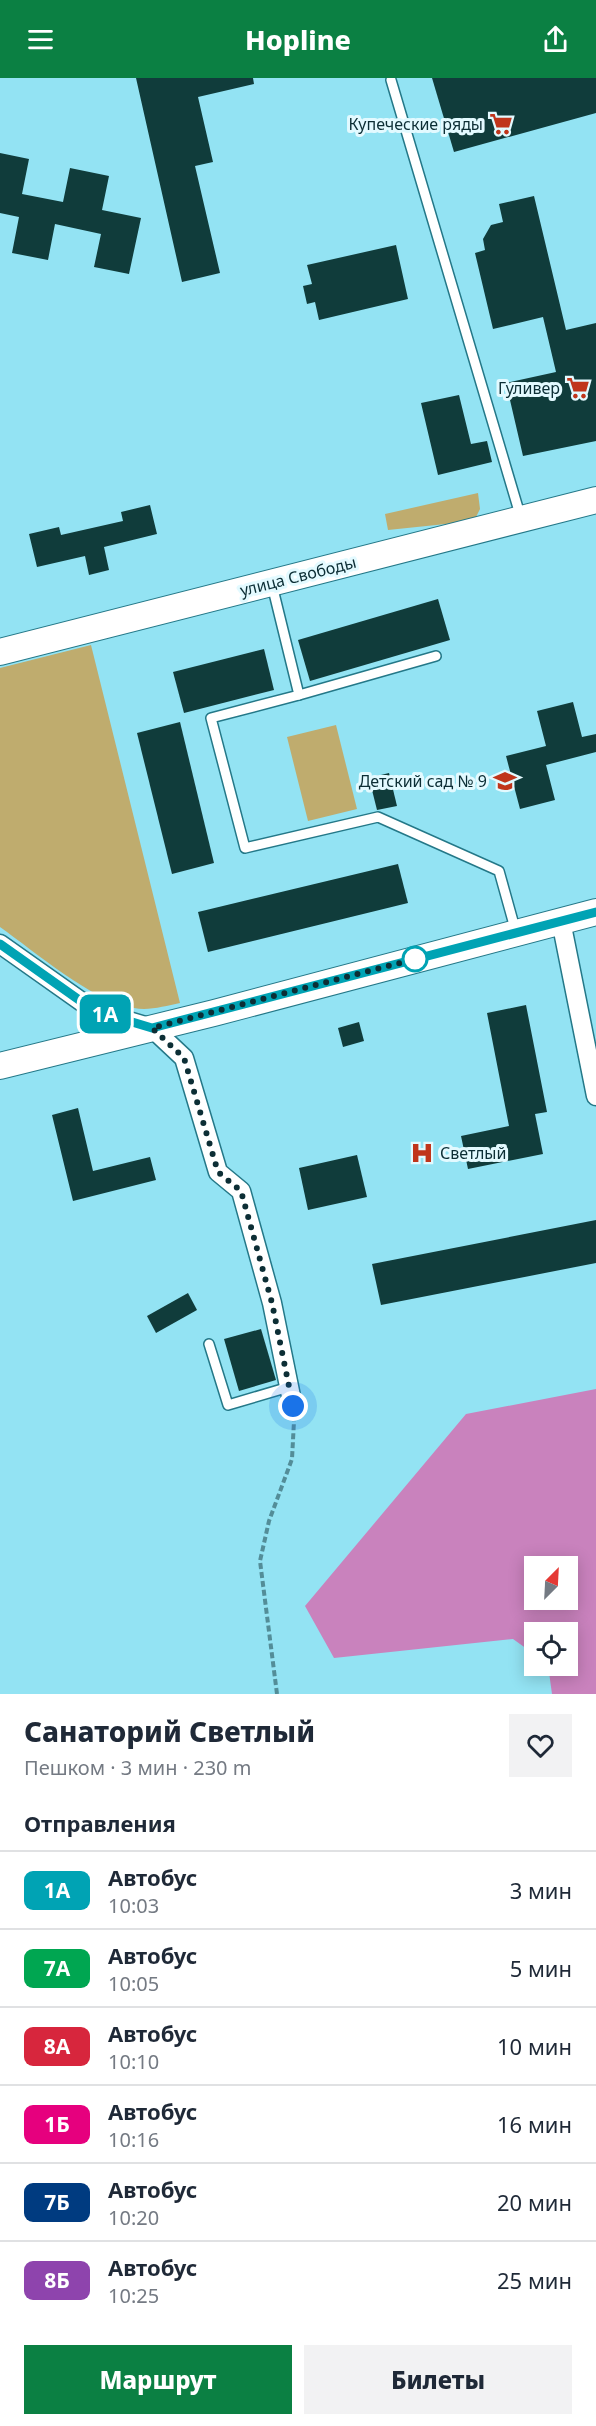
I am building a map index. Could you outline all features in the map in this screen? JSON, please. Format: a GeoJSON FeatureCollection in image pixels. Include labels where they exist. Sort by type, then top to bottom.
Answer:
{"type":"FeatureCollection","features":[{"type":"Feature","properties":{"kind":"main road","name":"улица Свободы"},"geometry":{"type":"LineString","coordinates":[[0,652],[596,500]]}},
{"type":"Feature","properties":{"kind":"main road"},"geometry":{"type":"LineString","coordinates":[[0,1066],[596,912]]}},
{"type":"Feature","properties":{"kind":"street"},"geometry":{"type":"LineString","coordinates":[[561,921],[596,1096]]}},
{"type":"Feature","properties":{"kind":"street"},"geometry":{"type":"LineString","coordinates":[[0,944],[82,1002],[102,1013],[152,1028],[184,1058],[218,1172],[241,1191],[272,1303],[291,1396]]}},
{"type":"Feature","properties":{"kind":"lane"},"geometry":{"type":"LineString","coordinates":[[391,80],[522,519]]}},
{"type":"Feature","properties":{"kind":"lane"},"geometry":{"type":"LineString","coordinates":[[272,583],[299,695]]}},
{"type":"Feature","properties":{"kind":"lane"},"geometry":{"type":"LineString","coordinates":[[436,656],[211,718],[245,848],[378,818],[499,871],[516,932]]}},
{"type":"Feature","properties":{"kind":"lane"},"geometry":{"type":"LineString","coordinates":[[209,1344],[228,1405],[291,1396]]}},
{"type":"Feature","properties":{"kind":"path"},"geometry":{"type":"LineString","coordinates":[[277,1694],[260,1561],[269,1521],[292,1459],[296,1434],[291,1396]]}},
{"type":"Feature","properties":{"kind":"shaded area"},"geometry":{"type":"Polygon","coordinates":[[[478,493],[480,509],[476,517],[465,522],[388,530],[385,514],[478,493]]]}},
{"type":"Feature","properties":{"kind":"shaded area"},"geometry":{"type":"Polygon","coordinates":[[[91,645],[180,1003],[157,1008],[134,1008],[101,996],[64,974],[0,927],[0,668],[91,645]]]}},
{"type":"Feature","properties":{"kind":"shaded area"},"geometry":{"type":"Polygon","coordinates":[[[336,725],[357,809],[308,821],[287,737],[336,725]]]}},
{"type":"Feature","properties":{"kind":"shaded area"},"geometry":{"type":"Polygon","coordinates":[[[596,1389],[596,1694],[552,1694],[550,1676],[578,1676],[578,1622],[524,1622],[524,1647],[513,1639],[334,1658],[305,1606],[466,1414],[596,1389]]]}},
{"type":"Feature","properties":{"kind":"building"},"geometry":{"type":"Polygon","coordinates":[[[136,78],[253,78],[254,84],[198,97],[213,162],[195,166],[220,273],[182,282],[136,78]]]}},
{"type":"Feature","properties":{"kind":"building","name":"Купеческие ряды"},"geometry":{"type":"Polygon","coordinates":[[[432,78],[596,78],[596,113],[454,152],[432,78]]]}},
{"type":"Feature","properties":{"kind":"building"},"geometry":{"type":"Polygon","coordinates":[[[0,153],[29,159],[22,194],[63,202],[70,168],[109,176],[102,210],[141,218],[129,274],[94,267],[101,234],[55,224],[48,260],[12,253],[19,217],[0,213],[0,153]]]}},
{"type":"Feature","properties":{"kind":"building"},"geometry":{"type":"Polygon","coordinates":[[[534,196],[566,330],[596,323],[596,441],[523,456],[506,383],[556,372],[543,317],[493,329],[475,253],[485,250],[483,239],[491,225],[503,222],[499,204],[534,196]]]}},
{"type":"Feature","properties":{"kind":"building"},"geometry":{"type":"Polygon","coordinates":[[[396,245],[408,299],[319,320],[315,302],[307,304],[303,286],[312,284],[307,265],[396,245]]]}},
{"type":"Feature","properties":{"kind":"building"},"geometry":{"type":"Polygon","coordinates":[[[459,395],[471,444],[487,441],[492,462],[438,475],[421,403],[459,395]]]}},
{"type":"Feature","properties":{"kind":"building"},"geometry":{"type":"Polygon","coordinates":[[[150,505],[157,534],[104,547],[109,570],[89,575],[85,556],[37,567],[29,534],[59,527],[61,535],[123,521],[121,512],[150,505]]]}},
{"type":"Feature","properties":{"kind":"building"},"geometry":{"type":"Polygon","coordinates":[[[438,599],[450,640],[310,681],[298,640],[438,599]]]}},
{"type":"Feature","properties":{"kind":"building"},"geometry":{"type":"Polygon","coordinates":[[[264,649],[274,690],[184,713],[173,672],[264,649]]]}},
{"type":"Feature","properties":{"kind":"building"},"geometry":{"type":"Polygon","coordinates":[[[573,702],[582,737],[596,734],[596,752],[546,765],[555,800],[520,809],[506,756],[546,746],[537,711],[573,702]]]}},
{"type":"Feature","properties":{"kind":"building"},"geometry":{"type":"Polygon","coordinates":[[[180,722],[214,863],[172,874],[137,733],[180,722]]]}},
{"type":"Feature","properties":{"kind":"building"},"geometry":{"type":"Polygon","coordinates":[[[389,773],[397,806],[377,810],[369,778],[389,773]]]}},
{"type":"Feature","properties":{"kind":"building"},"geometry":{"type":"Polygon","coordinates":[[[398,864],[408,903],[208,952],[198,912],[398,864]]]}},
{"type":"Feature","properties":{"kind":"building"},"geometry":{"type":"Polygon","coordinates":[[[526,1005],[547,1112],[535,1114],[543,1154],[468,1169],[461,1136],[509,1126],[487,1013],[526,1005]]]}},
{"type":"Feature","properties":{"kind":"building"},"geometry":{"type":"Polygon","coordinates":[[[359,1022],[364,1041],[343,1047],[338,1028],[359,1022]]]}},
{"type":"Feature","properties":{"kind":"building"},"geometry":{"type":"Polygon","coordinates":[[[78,1108],[93,1171],[150,1157],[156,1180],[73,1201],[52,1115],[78,1108]]]}},
{"type":"Feature","properties":{"kind":"building"},"geometry":{"type":"Polygon","coordinates":[[[357,1155],[367,1197],[308,1210],[299,1168],[357,1155]]]}},
{"type":"Feature","properties":{"kind":"building"},"geometry":{"type":"Polygon","coordinates":[[[596,1220],[596,1263],[381,1305],[372,1264],[596,1220]]]}},
{"type":"Feature","properties":{"kind":"building"},"geometry":{"type":"Polygon","coordinates":[[[188,1293],[197,1310],[156,1333],[147,1316],[188,1293]]]}},
{"type":"Feature","properties":{"kind":"building"},"geometry":{"type":"Polygon","coordinates":[[[261,1329],[276,1380],[239,1391],[224,1339],[261,1329]]]}},
{"type":"Feature","properties":{"kind":"bus line","name":"1А"},"geometry":{"type":"LineString","coordinates":[[0,944],[82,1002],[102,1013],[152,1028],[596,912]]}},
{"type":"Feature","properties":{"kind":"place","name":"Купеческие ряды"},"geometry":{"type":"Point","coordinates":[501,124]}},
{"type":"Feature","properties":{"kind":"place","name":"Гуливер"},"geometry":{"type":"Point","coordinates":[578,388]}},
{"type":"Feature","properties":{"kind":"place","name":"Детский сад № 9"},"geometry":{"type":"Point","coordinates":[505,781]}},
{"type":"Feature","properties":{"kind":"place","name":"Светлый"},"geometry":{"type":"Point","coordinates":[422,1153]}},
{"type":"Feature","properties":{"kind":"route"},"geometry":{"type":"LineString","coordinates":[[293,1406],[272,1303],[241,1191],[218,1172],[184,1058],[152,1028],[415,959]]}}]}
